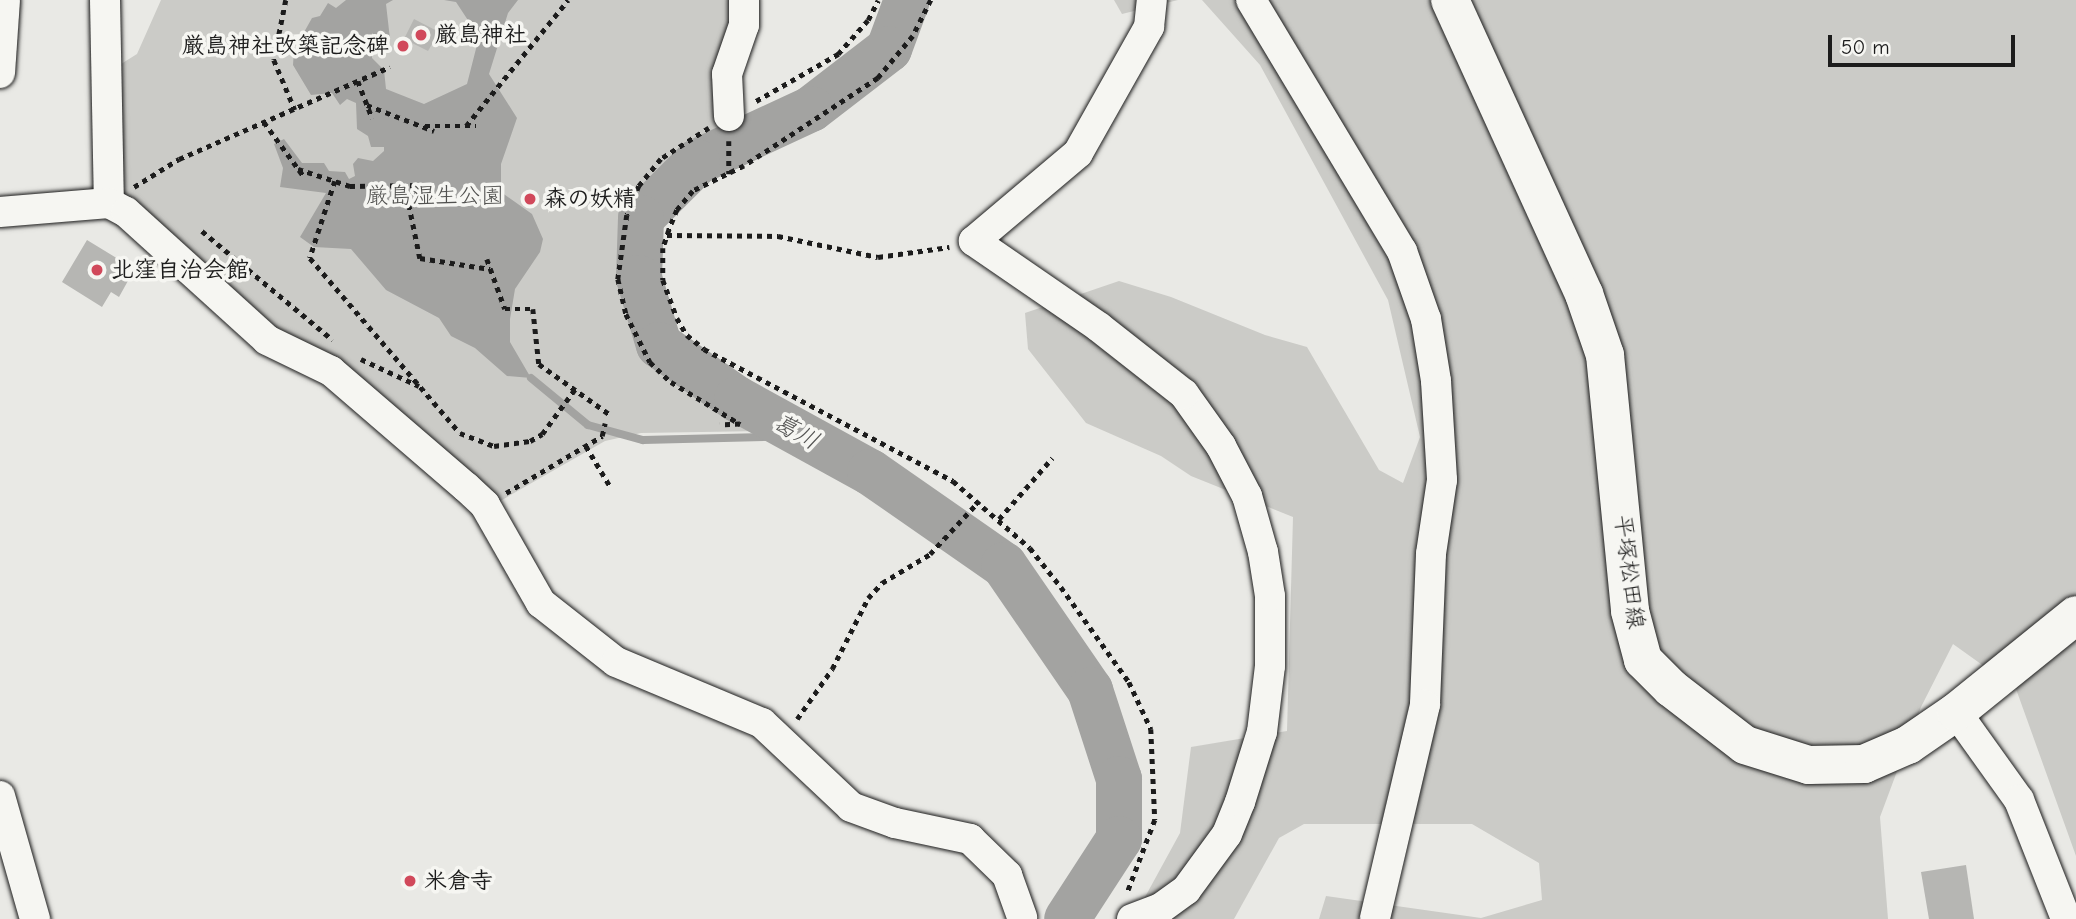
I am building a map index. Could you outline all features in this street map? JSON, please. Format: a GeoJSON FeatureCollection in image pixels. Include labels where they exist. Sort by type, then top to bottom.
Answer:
{"type":"FeatureCollection","features":[{"type":"Feature","properties":{"kind":"main road","name":"平塚松田線"},"geometry":{"type":"LineString","coordinates":[[1450,0],[1584,294],[1605,355],[1630,611],[1643,660],[1671,688],[1745,745],[1809,765],[1864,764],[1908,745],[1956,712],[2076,615]]}},
{"type":"Feature","properties":{"kind":"street"},"geometry":{"type":"LineString","coordinates":[[0,73],[5,0]]}},
{"type":"Feature","properties":{"kind":"street"},"geometry":{"type":"LineString","coordinates":[[105,0],[109,203]]}},
{"type":"Feature","properties":{"kind":"street"},"geometry":{"type":"LineString","coordinates":[[729,116],[727,74],[744,25],[744,0]]}},
{"type":"Feature","properties":{"kind":"street"},"geometry":{"type":"LineString","coordinates":[[1128,909],[1161,908],[1186,890],[1227,834],[1240,802],[1262,732],[1270,666],[1270,596],[1263,552],[1247,496],[1221,446],[1184,394],[1099,327],[974,242],[1078,153],[1149,27],[1152,0]]}},
{"type":"Feature","properties":{"kind":"street"},"geometry":{"type":"LineString","coordinates":[[1251,0],[1402,251],[1426,319],[1436,381],[1443,480],[1431,554],[1425,705],[1375,919]]}},
{"type":"Feature","properties":{"kind":"street"},"geometry":{"type":"LineString","coordinates":[[0,212],[109,203],[153,236],[267,340],[331,371],[354,388],[485,505],[541,603],[616,662],[739,710],[782,742],[851,807],[895,823],[970,839],[985,849],[1007,874],[1027,918]]}},
{"type":"Feature","properties":{"kind":"street"},"geometry":{"type":"LineString","coordinates":[[1956,712],[2019,800],[2066,919]]}},
{"type":"Feature","properties":{"kind":"street"},"geometry":{"type":"LineString","coordinates":[[0,796],[35,919]]}},
{"type":"Feature","properties":{"kind":"path"},"geometry":{"type":"LineString","coordinates":[[286,0],[274,61],[295,110]]}},
{"type":"Feature","properties":{"kind":"path"},"geometry":{"type":"LineString","coordinates":[[466,126],[568,0]]}},
{"type":"Feature","properties":{"kind":"path"},"geometry":{"type":"LineString","coordinates":[[720,425],[740,424],[671,382],[650,362],[626,314],[618,279],[627,215],[648,172],[729,116],[838,54],[868,20],[878,0]]}},
{"type":"Feature","properties":{"kind":"path"},"geometry":{"type":"LineString","coordinates":[[931,0],[913,36],[878,78],[744,166],[693,191],[677,210],[667,235],[663,280],[687,335],[704,349],[953,481],[1030,548],[1082,616],[1129,682],[1151,729],[1155,820],[1128,909]]}},
{"type":"Feature","properties":{"kind":"path"},"geometry":{"type":"LineString","coordinates":[[135,186],[179,159],[390,67]]}},
{"type":"Feature","properties":{"kind":"path"},"geometry":{"type":"LineString","coordinates":[[358,81],[372,118]]}},
{"type":"Feature","properties":{"kind":"path"},"geometry":{"type":"LineString","coordinates":[[367,105],[435,131]]}},
{"type":"Feature","properties":{"kind":"path"},"geometry":{"type":"LineString","coordinates":[[264,122],[305,178]]}},
{"type":"Feature","properties":{"kind":"path"},"geometry":{"type":"LineString","coordinates":[[420,126],[475,126]]}},
{"type":"Feature","properties":{"kind":"path"},"geometry":{"type":"LineString","coordinates":[[298,169],[350,186],[421,185]]}},
{"type":"Feature","properties":{"kind":"path"},"geometry":{"type":"LineString","coordinates":[[335,181],[310,258],[377,341],[423,388],[460,433],[474,441],[494,446],[530,441],[555,417],[575,389]]}},
{"type":"Feature","properties":{"kind":"path"},"geometry":{"type":"LineString","coordinates":[[405,185],[420,258],[491,269]]}},
{"type":"Feature","properties":{"kind":"path"},"geometry":{"type":"LineString","coordinates":[[202,231],[336,342]]}},
{"type":"Feature","properties":{"kind":"path"},"geometry":{"type":"LineString","coordinates":[[667,235],[778,236],[878,257],[974,242]]}},
{"type":"Feature","properties":{"kind":"path"},"geometry":{"type":"LineString","coordinates":[[487,259],[505,309],[533,309],[539,364],[609,414]]}},
{"type":"Feature","properties":{"kind":"path"},"geometry":{"type":"LineString","coordinates":[[355,356],[423,388]]}},
{"type":"Feature","properties":{"kind":"path"},"geometry":{"type":"LineString","coordinates":[[485,505],[602,436],[605,423]]}},
{"type":"Feature","properties":{"kind":"path"},"geometry":{"type":"LineString","coordinates":[[586,446],[610,486]]}},
{"type":"Feature","properties":{"kind":"path"},"geometry":{"type":"LineString","coordinates":[[999,519],[1052,458]]}},
{"type":"Feature","properties":{"kind":"path"},"geometry":{"type":"LineString","coordinates":[[782,742],[832,669],[868,598],[882,583],[951,537],[979,502]]}},
{"type":"Feature","properties":{"kind":"green space","name":"厳島湿生公園"},"geometry":{"type":"Polygon","coordinates":[[[161,0],[737,0],[722,126],[669,163],[650,188],[631,226],[625,260],[626,296],[654,360],[675,381],[762,431],[641,433],[605,441],[495,504],[294,346],[118,188],[121,64],[137,54],[161,0]]]}},
{"type":"Feature","properties":{"kind":"green space"},"geometry":{"type":"Polygon","coordinates":[[[1114,0],[1178,0],[1122,14],[1114,0]]]}},
{"type":"Feature","properties":{"kind":"green space"},"geometry":{"type":"Polygon","coordinates":[[[1202,0],[2076,0],[2076,856],[2016,689],[1953,644],[1921,707],[1880,817],[1888,919],[1319,919],[1326,896],[1481,918],[1542,900],[1539,863],[1472,824],[1304,824],[1279,838],[1234,919],[1133,919],[1180,833],[1191,747],[1287,731],[1293,517],[1191,476],[1161,456],[1086,423],[1028,349],[1025,313],[1119,281],[1171,297],[1265,335],[1307,347],[1379,470],[1403,483],[1420,437],[1388,300],[1260,65],[1202,0]]]}},
{"type":"Feature","properties":{"kind":"shaded area"},"geometry":{"type":"Polygon","coordinates":[[[346,0],[393,0],[386,4],[390,39],[372,46],[372,58],[384,70],[386,89],[424,104],[467,84],[479,37],[456,2],[444,0],[518,0],[508,13],[489,74],[517,118],[501,164],[501,192],[532,214],[543,239],[540,252],[515,289],[510,319],[510,342],[531,378],[507,376],[475,348],[451,336],[439,318],[386,290],[351,249],[314,247],[300,237],[326,193],[280,187],[283,168],[274,144],[284,139],[302,163],[324,163],[329,171],[345,172],[349,179],[355,176],[353,164],[358,158],[373,161],[384,151],[384,147],[371,147],[368,136],[357,129],[356,103],[347,99],[340,105],[332,93],[311,95],[293,65],[294,50],[312,18],[320,16],[328,3],[336,8],[346,0]]]}},
{"type":"Feature","properties":{"kind":"building","name":"厳島神社"},"geometry":{"type":"Polygon","coordinates":[[[414,19],[439,32],[428,51],[404,39],[414,19]]]}},
{"type":"Feature","properties":{"kind":"building","name":"北窪自治会館"},"geometry":{"type":"Polygon","coordinates":[[[87,240],[128,265],[122,275],[129,279],[119,297],[111,292],[102,307],[62,282],[87,240]]]}},
{"type":"Feature","properties":{"kind":"building"},"geometry":{"type":"Polygon","coordinates":[[[1966,865],[1974,919],[1929,919],[1921,872],[1966,865]]]}},
{"type":"Feature","properties":{"kind":"waterway","name":"葛川"},"geometry":{"type":"LineString","coordinates":[[907,0],[889,49],[811,109],[697,162],[641,218],[639,278],[659,345],[737,399],[870,472],[1004,565],[1090,690],[1119,779],[1119,839],[1067,919]]}},
{"type":"Feature","properties":{"kind":"waterway"},"geometry":{"type":"LineString","coordinates":[[531,378],[588,425],[643,440],[805,436]]}},
{"type":"Feature","properties":{"kind":"place","name":"厳島神社"},"geometry":{"type":"Point","coordinates":[421,35]}},
{"type":"Feature","properties":{"kind":"place","name":"厳島神社改築記念碑"},"geometry":{"type":"Point","coordinates":[403,46]}},
{"type":"Feature","properties":{"kind":"place","name":"森の妖精"},"geometry":{"type":"Point","coordinates":[530,199]}},
{"type":"Feature","properties":{"kind":"place","name":"北窪自治会館"},"geometry":{"type":"Point","coordinates":[97,270]}},
{"type":"Feature","properties":{"kind":"place","name":"米倉寺"},"geometry":{"type":"Point","coordinates":[410,881]}}]}
